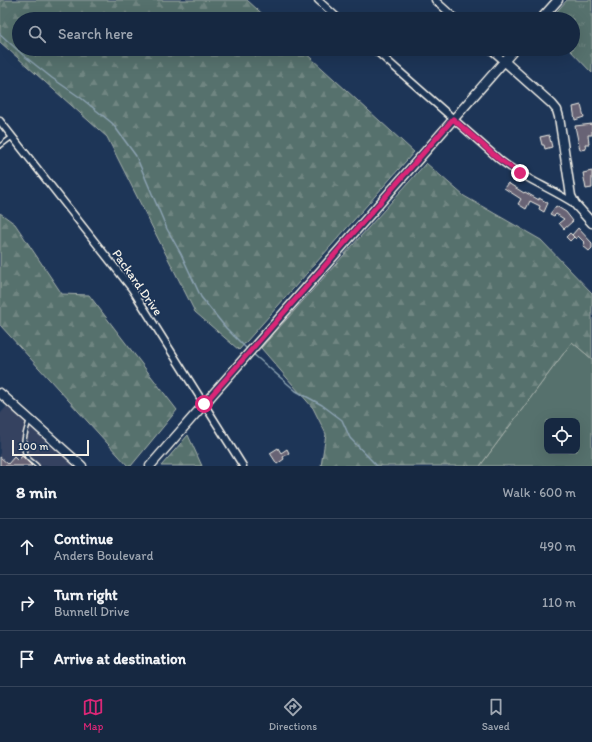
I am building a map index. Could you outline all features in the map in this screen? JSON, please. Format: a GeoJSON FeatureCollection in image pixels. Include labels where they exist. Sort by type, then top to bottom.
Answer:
{"type":"FeatureCollection","features":[{"type":"Feature","properties":{"kind":"street"},"geometry":{"type":"LineString","coordinates":[[318,0],[332,12]]}},
{"type":"Feature","properties":{"kind":"street"},"geometry":{"type":"LineString","coordinates":[[435,0],[448,12]]}},
{"type":"Feature","properties":{"kind":"street"},"geometry":{"type":"LineString","coordinates":[[547,12],[558,0]]}},
{"type":"Feature","properties":{"kind":"street"},"geometry":{"type":"LineString","coordinates":[[382,56],[510,168],[558,193],[575,204],[592,223]]}},
{"type":"Feature","properties":{"kind":"street"},"geometry":{"type":"LineString","coordinates":[[498,56],[547,99],[557,110],[569,187],[575,204]]}},
{"type":"Feature","properties":{"kind":"street"},"geometry":{"type":"LineString","coordinates":[[150,466],[509,56]]}},
{"type":"Feature","properties":{"kind":"street","name":"Packard Drive"},"geometry":{"type":"LineString","coordinates":[[0,121],[132,288],[243,466]]}},
{"type":"Feature","properties":{"kind":"street"},"geometry":{"type":"LineString","coordinates":[[0,393],[82,466]]}},
{"type":"Feature","properties":{"kind":"lane"},"geometry":{"type":"LineString","coordinates":[[0,146],[12,137]]}},
{"type":"Feature","properties":{"kind":"lane"},"geometry":{"type":"LineString","coordinates":[[30,419],[25,434],[24,449],[27,457],[37,466]]}},
{"type":"Feature","properties":{"kind":"shaded area"},"geometry":{"type":"Polygon","coordinates":[[[7,406],[76,466],[0,466],[0,414],[7,406]]]}},
{"type":"Feature","properties":{"kind":"green space"},"geometry":{"type":"Polygon","coordinates":[[[0,0],[247,0],[260,12],[12,12],[12,53],[0,42],[0,0]]]}},
{"type":"Feature","properties":{"kind":"green space"},"geometry":{"type":"Polygon","coordinates":[[[567,0],[592,0],[592,73],[576,56],[580,56],[580,12],[556,12],[567,0]]]}},
{"type":"Feature","properties":{"kind":"green space"},"geometry":{"type":"Polygon","coordinates":[[[16,56],[309,56],[414,152],[239,350],[195,312],[107,137],[16,56]]]}},
{"type":"Feature","properties":{"kind":"green space"},"geometry":{"type":"Polygon","coordinates":[[[426,163],[464,196],[541,240],[592,293],[592,359],[572,342],[480,466],[321,466],[326,434],[313,408],[261,348],[426,163]]]}},
{"type":"Feature","properties":{"kind":"green space"},"geometry":{"type":"Polygon","coordinates":[[[0,213],[15,224],[62,294],[89,295],[177,410],[131,466],[128,466],[0,325],[0,213]]]}},
{"type":"Feature","properties":{"kind":"green space"},"geometry":{"type":"Polygon","coordinates":[[[572,342],[592,359],[592,466],[480,466],[572,342]]]}},
{"type":"Feature","properties":{"kind":"green space"},"geometry":{"type":"Polygon","coordinates":[[[188,435],[202,466],[161,466],[188,435]]]}},
{"type":"Feature","properties":{"kind":"building"},"geometry":{"type":"Polygon","coordinates":[[[581,105],[584,117],[575,120],[573,107],[581,105]]]}},
{"type":"Feature","properties":{"kind":"building"},"geometry":{"type":"Polygon","coordinates":[[[592,124],[592,135],[588,135],[589,144],[585,144],[586,149],[580,150],[575,126],[592,124]]]}},
{"type":"Feature","properties":{"kind":"building"},"geometry":{"type":"Polygon","coordinates":[[[549,135],[552,147],[545,149],[544,145],[542,145],[540,137],[549,135]]]}},
{"type":"Feature","properties":{"kind":"building"},"geometry":{"type":"Polygon","coordinates":[[[592,171],[592,188],[586,189],[583,173],[592,171]]]}},
{"type":"Feature","properties":{"kind":"building"},"geometry":{"type":"Polygon","coordinates":[[[508,183],[524,193],[525,192],[548,203],[544,212],[539,209],[540,206],[530,201],[526,209],[518,204],[521,199],[504,188],[508,183]]]}},
{"type":"Feature","properties":{"kind":"building"},"geometry":{"type":"Polygon","coordinates":[[[556,206],[566,212],[573,221],[564,229],[559,223],[564,219],[556,214],[554,216],[550,214],[556,206]]]}},
{"type":"Feature","properties":{"kind":"building"},"geometry":{"type":"Polygon","coordinates":[[[578,228],[592,243],[592,248],[589,251],[583,246],[585,243],[578,236],[576,239],[572,235],[578,228]]]}},
{"type":"Feature","properties":{"kind":"building"},"geometry":{"type":"Polygon","coordinates":[[[570,233],[574,237],[570,241],[566,237],[570,233]]]}},
{"type":"Feature","properties":{"kind":"building"},"geometry":{"type":"Polygon","coordinates":[[[278,448],[281,453],[287,449],[289,453],[277,464],[270,453],[278,448]]]}},
{"type":"Feature","properties":{"kind":"building"},"geometry":{"type":"Polygon","coordinates":[[[22,456],[32,466],[0,466],[0,457],[8,464],[14,457],[18,461],[22,456]]]}},
{"type":"Feature","properties":{"kind":"waterway"},"geometry":{"type":"LineString","coordinates":[[0,34],[12,45]]}},
{"type":"Feature","properties":{"kind":"waterway"},"geometry":{"type":"LineString","coordinates":[[24,56],[112,123],[136,156],[167,229],[181,254],[201,297],[226,328],[247,349]]}},
{"type":"Feature","properties":{"kind":"waterway"},"geometry":{"type":"LineString","coordinates":[[252,353],[296,391],[322,405],[342,420],[350,438],[377,466]]}},
{"type":"Feature","properties":{"kind":"route"},"geometry":{"type":"LineString","coordinates":[[204,404],[453,119],[500,160],[510,168],[520,173]]}}]}
